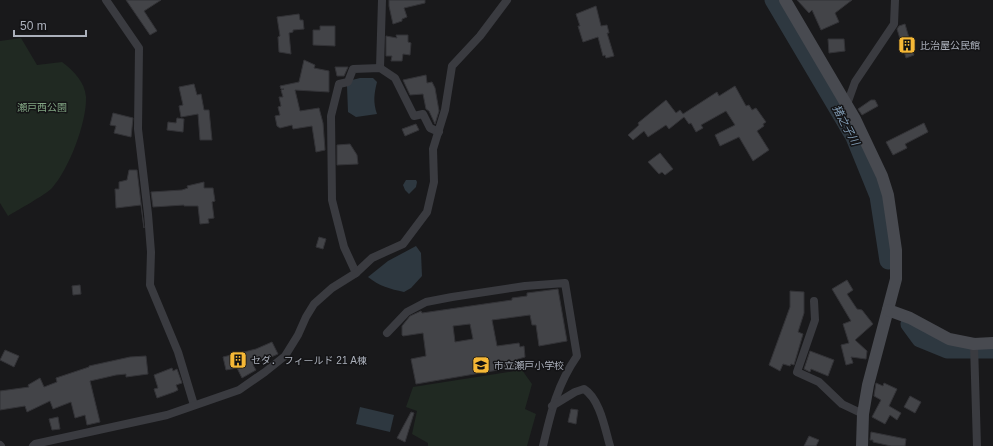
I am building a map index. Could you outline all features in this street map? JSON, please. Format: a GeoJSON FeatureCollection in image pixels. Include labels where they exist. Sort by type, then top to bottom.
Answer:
{"type":"FeatureCollection","features":[{"type":"Feature","properties":{"kind":"street"},"geometry":{"type":"LineString","coordinates":[[106,0],[139,48],[138,129],[151,252],[150,285],[178,352],[194,405]]}},
{"type":"Feature","properties":{"kind":"street"},"geometry":{"type":"LineString","coordinates":[[380,68],[382,0]]}},
{"type":"Feature","properties":{"kind":"street"},"geometry":{"type":"LineString","coordinates":[[33,446],[35,444],[166,416],[239,390],[285,356],[314,304],[332,288],[356,273],[372,258],[403,244],[427,212],[434,182],[433,150],[445,110],[452,66],[480,36],[507,0]]}},
{"type":"Feature","properties":{"kind":"street"},"geometry":{"type":"LineString","coordinates":[[784,0],[846,107],[855,119],[878,168],[888,195],[897,263],[896,279],[868,385],[863,414],[862,446]]}},
{"type":"Feature","properties":{"kind":"street"},"geometry":{"type":"LineString","coordinates":[[846,107],[856,82],[894,24],[895,0]]}},
{"type":"Feature","properties":{"kind":"street"},"geometry":{"type":"LineString","coordinates":[[356,273],[344,248],[332,200],[331,116],[339,84],[348,82],[353,69],[380,68],[395,78],[414,116],[423,114],[430,128],[439,132]]}},
{"type":"Feature","properties":{"kind":"street"},"geometry":{"type":"LineString","coordinates":[[387,333],[407,312],[426,302],[518,287],[565,283],[577,356],[566,373],[552,406],[543,446]]}},
{"type":"Feature","properties":{"kind":"street"},"geometry":{"type":"LineString","coordinates":[[814,300],[815,320],[797,372],[819,382],[842,404],[863,414]]}},
{"type":"Feature","properties":{"kind":"street"},"geometry":{"type":"LineString","coordinates":[[888,310],[910,318],[949,339],[974,347],[993,343]]}},
{"type":"Feature","properties":{"kind":"street"},"geometry":{"type":"LineString","coordinates":[[974,347],[978,446]]}},
{"type":"Feature","properties":{"kind":"street"},"geometry":{"type":"LineString","coordinates":[[552,406],[575,392],[584,389],[590,393],[597,407],[610,446]]}},
{"type":"Feature","properties":{"kind":"green space","name":"瀬戸西公園"},"geometry":{"type":"Polygon","coordinates":[[[21,38],[37,65],[62,62],[74,73],[81,81],[83,86],[86,97],[86,107],[76,145],[58,180],[49,191],[8,216],[0,203],[0,41],[21,38]]]}},
{"type":"Feature","properties":{"kind":"green space"},"geometry":{"type":"Polygon","coordinates":[[[522,370],[532,384],[525,409],[536,414],[527,446],[428,446],[428,443],[412,434],[417,411],[406,407],[413,387],[522,370]]]}},
{"type":"Feature","properties":{"kind":"shaded area"},"geometry":{"type":"Polygon","coordinates":[[[360,78],[373,78],[377,82],[374,98],[377,114],[356,117],[348,112],[347,86],[352,80],[360,78]]]}},
{"type":"Feature","properties":{"kind":"shaded area"},"geometry":{"type":"Polygon","coordinates":[[[406,180],[416,180],[417,182],[416,187],[409,194],[403,185],[406,180]]]}},
{"type":"Feature","properties":{"kind":"shaded area"},"geometry":{"type":"Polygon","coordinates":[[[416,246],[421,253],[422,276],[411,288],[404,292],[394,290],[381,285],[368,277],[388,261],[416,246]]]}},
{"type":"Feature","properties":{"kind":"shaded area"},"geometry":{"type":"Polygon","coordinates":[[[360,407],[394,415],[390,432],[356,424],[360,407]]]}},
{"type":"Feature","properties":{"kind":"building"},"geometry":{"type":"Polygon","coordinates":[[[126,0],[161,0],[144,11],[157,31],[150,35],[126,0]]]}},
{"type":"Feature","properties":{"kind":"building"},"geometry":{"type":"Polygon","coordinates":[[[389,0],[425,0],[425,3],[404,8],[407,17],[402,19],[402,21],[393,24],[389,0]]]}},
{"type":"Feature","properties":{"kind":"building"},"geometry":{"type":"Polygon","coordinates":[[[797,0],[852,0],[835,13],[839,22],[821,30],[812,10],[809,13],[797,0]]]}},
{"type":"Feature","properties":{"kind":"building"},"geometry":{"type":"Polygon","coordinates":[[[596,6],[601,26],[607,25],[609,33],[607,33],[614,56],[606,58],[605,55],[603,56],[598,37],[583,42],[576,14],[596,6]]]}},
{"type":"Feature","properties":{"kind":"building"},"geometry":{"type":"Polygon","coordinates":[[[299,14],[300,20],[303,20],[304,29],[293,30],[293,32],[289,33],[291,54],[279,52],[278,37],[280,36],[277,17],[299,14]]]}},
{"type":"Feature","properties":{"kind":"building","name":"比治屋公民館"},"geometry":{"type":"Polygon","coordinates":[[[905,24],[914,55],[906,58],[897,29],[899,26],[905,24]]]}},
{"type":"Feature","properties":{"kind":"building"},"geometry":{"type":"Polygon","coordinates":[[[320,26],[335,26],[335,46],[313,45],[313,30],[320,30],[320,26]]]}},
{"type":"Feature","properties":{"kind":"building"},"geometry":{"type":"Polygon","coordinates":[[[396,35],[408,35],[408,42],[411,43],[410,55],[403,54],[402,61],[391,61],[392,56],[386,56],[386,36],[397,38],[396,35]]]}},
{"type":"Feature","properties":{"kind":"building"},"geometry":{"type":"Polygon","coordinates":[[[828,39],[844,39],[845,51],[829,53],[828,39]]]}},
{"type":"Feature","properties":{"kind":"building"},"geometry":{"type":"Polygon","coordinates":[[[304,60],[315,65],[314,68],[329,71],[329,92],[295,90],[300,111],[319,108],[323,123],[325,150],[316,152],[312,126],[293,129],[292,125],[280,128],[277,126],[275,116],[280,115],[278,107],[281,106],[279,97],[283,97],[281,90],[284,89],[281,89],[280,86],[299,82],[304,60]]]}},
{"type":"Feature","properties":{"kind":"building"},"geometry":{"type":"Polygon","coordinates":[[[335,67],[348,67],[344,76],[337,76],[335,67]]]}},
{"type":"Feature","properties":{"kind":"building"},"geometry":{"type":"Polygon","coordinates":[[[426,75],[427,83],[432,82],[435,88],[439,111],[435,124],[429,111],[426,109],[423,94],[410,95],[403,80],[426,75]]]}},
{"type":"Feature","properties":{"kind":"building"},"geometry":{"type":"Polygon","coordinates":[[[194,84],[197,95],[201,94],[204,110],[209,110],[212,140],[200,140],[198,114],[181,117],[179,106],[183,105],[179,87],[194,84]]]}},
{"type":"Feature","properties":{"kind":"building"},"geometry":{"type":"Polygon","coordinates":[[[735,86],[746,106],[749,105],[752,110],[756,108],[766,122],[763,124],[764,126],[757,131],[769,150],[753,161],[739,137],[720,146],[715,135],[735,125],[726,111],[701,125],[703,128],[696,132],[691,123],[689,124],[684,117],[669,129],[666,125],[648,137],[644,131],[633,140],[628,135],[639,125],[638,123],[666,100],[676,113],[680,110],[683,114],[717,92],[719,96],[735,86]]]}},
{"type":"Feature","properties":{"kind":"building"},"geometry":{"type":"Polygon","coordinates":[[[871,100],[875,100],[878,106],[862,115],[858,109],[871,100]]]}},
{"type":"Feature","properties":{"kind":"building"},"geometry":{"type":"Polygon","coordinates":[[[113,113],[133,118],[131,137],[114,133],[116,126],[110,125],[113,113]]]}},
{"type":"Feature","properties":{"kind":"building"},"geometry":{"type":"Polygon","coordinates":[[[177,118],[184,119],[183,132],[167,130],[168,122],[176,123],[177,118]]]}},
{"type":"Feature","properties":{"kind":"building"},"geometry":{"type":"Polygon","coordinates":[[[924,123],[928,132],[905,144],[907,148],[893,155],[886,142],[924,123]]]}},
{"type":"Feature","properties":{"kind":"building"},"geometry":{"type":"Polygon","coordinates":[[[416,124],[419,130],[405,136],[402,129],[416,124]]]}},
{"type":"Feature","properties":{"kind":"building"},"geometry":{"type":"Polygon","coordinates":[[[350,144],[357,155],[358,164],[337,165],[337,145],[350,144]]]}},
{"type":"Feature","properties":{"kind":"building"},"geometry":{"type":"Polygon","coordinates":[[[660,153],[673,169],[665,175],[662,172],[659,174],[648,162],[660,153]]]}},
{"type":"Feature","properties":{"kind":"building"},"geometry":{"type":"Polygon","coordinates":[[[129,170],[137,170],[144,228],[141,205],[116,208],[115,189],[119,189],[119,182],[127,180],[129,170]]]}},
{"type":"Feature","properties":{"kind":"building"},"geometry":{"type":"Polygon","coordinates":[[[204,182],[204,188],[213,188],[215,201],[212,202],[214,218],[208,219],[209,223],[200,224],[198,206],[184,205],[153,207],[151,192],[182,190],[188,188],[187,186],[204,182]]]}},
{"type":"Feature","properties":{"kind":"building"},"geometry":{"type":"Polygon","coordinates":[[[319,237],[326,239],[323,249],[316,247],[319,237]]]}},
{"type":"Feature","properties":{"kind":"building"},"geometry":{"type":"Polygon","coordinates":[[[847,280],[853,290],[847,294],[857,309],[862,310],[873,324],[855,340],[867,351],[866,359],[851,357],[853,363],[846,365],[841,345],[849,343],[843,324],[851,321],[832,289],[847,280]]]}},
{"type":"Feature","properties":{"kind":"building"},"geometry":{"type":"Polygon","coordinates":[[[80,285],[81,294],[73,295],[72,286],[80,285]]]}},
{"type":"Feature","properties":{"kind":"building"},"geometry":{"type":"Polygon","coordinates":[[[558,289],[567,341],[539,346],[536,325],[532,325],[530,315],[492,320],[497,346],[519,343],[520,347],[524,346],[525,357],[515,360],[516,367],[416,384],[411,359],[426,356],[423,333],[402,335],[402,326],[410,316],[421,311],[422,313],[512,300],[512,298],[527,296],[527,293],[558,289]],[[470,324],[453,326],[455,342],[473,339],[470,324]]]}},
{"type":"Feature","properties":{"kind":"building"},"geometry":{"type":"Polygon","coordinates":[[[790,291],[804,292],[804,313],[798,332],[803,334],[794,365],[791,364],[790,366],[783,364],[780,371],[769,365],[790,307],[790,291]]]}},
{"type":"Feature","properties":{"kind":"building"},"geometry":{"type":"Polygon","coordinates":[[[272,342],[278,354],[253,365],[256,370],[242,378],[237,368],[226,370],[223,357],[256,349],[272,342]]]}},
{"type":"Feature","properties":{"kind":"building"},"geometry":{"type":"Polygon","coordinates":[[[5,350],[19,356],[14,367],[0,360],[5,350]]]}},
{"type":"Feature","properties":{"kind":"building"},"geometry":{"type":"Polygon","coordinates":[[[810,351],[834,360],[828,376],[811,369],[810,372],[804,369],[810,351]]]}},
{"type":"Feature","properties":{"kind":"building"},"geometry":{"type":"Polygon","coordinates":[[[146,356],[148,374],[126,377],[126,374],[116,375],[90,381],[100,422],[87,425],[85,415],[75,418],[71,402],[53,409],[50,401],[27,412],[25,406],[0,410],[0,391],[29,387],[28,385],[40,378],[44,387],[57,382],[56,378],[89,366],[130,357],[146,356]]]}},
{"type":"Feature","properties":{"kind":"building"},"geometry":{"type":"Polygon","coordinates":[[[172,368],[173,371],[177,369],[182,383],[176,385],[178,390],[157,398],[154,389],[158,388],[154,375],[172,368]]]}},
{"type":"Feature","properties":{"kind":"building"},"geometry":{"type":"Polygon","coordinates":[[[876,383],[883,386],[884,383],[897,389],[889,406],[901,413],[897,420],[890,415],[885,424],[872,417],[881,400],[874,396],[876,383]]]}},
{"type":"Feature","properties":{"kind":"building"},"geometry":{"type":"Polygon","coordinates":[[[910,396],[921,402],[915,413],[904,407],[910,396]]]}},
{"type":"Feature","properties":{"kind":"building"},"geometry":{"type":"Polygon","coordinates":[[[571,409],[578,410],[576,424],[568,422],[571,409]]]}},
{"type":"Feature","properties":{"kind":"building"},"geometry":{"type":"Polygon","coordinates":[[[411,412],[414,413],[405,442],[397,438],[411,412]]]}},
{"type":"Feature","properties":{"kind":"building"},"geometry":{"type":"Polygon","coordinates":[[[58,417],[60,429],[52,430],[49,419],[58,417]]]}},
{"type":"Feature","properties":{"kind":"building"},"geometry":{"type":"Polygon","coordinates":[[[871,432],[906,439],[905,446],[891,446],[873,442],[873,440],[870,440],[871,432]]]}},
{"type":"Feature","properties":{"kind":"building"},"geometry":{"type":"Polygon","coordinates":[[[809,436],[819,440],[816,446],[804,446],[809,436]]]}},
{"type":"Feature","properties":{"kind":"waterway","name":"猪之子川"},"geometry":{"type":"LineString","coordinates":[[773,0],[854,137],[878,196],[888,261]]}},
{"type":"Feature","properties":{"kind":"waterway","name":"猪之子川"},"geometry":{"type":"LineString","coordinates":[[909,324],[920,339],[947,350],[993,350]]}},
{"type":"Feature","properties":{"kind":"place","name":"比治屋公民館"},"geometry":{"type":"Point","coordinates":[907,45]}},
{"type":"Feature","properties":{"kind":"place","name":"セダ． フィールド 21 A棟"},"geometry":{"type":"Point","coordinates":[238,360]}},
{"type":"Feature","properties":{"kind":"place","name":"市立瀬戸小学校"},"geometry":{"type":"Point","coordinates":[481,365]}}]}
